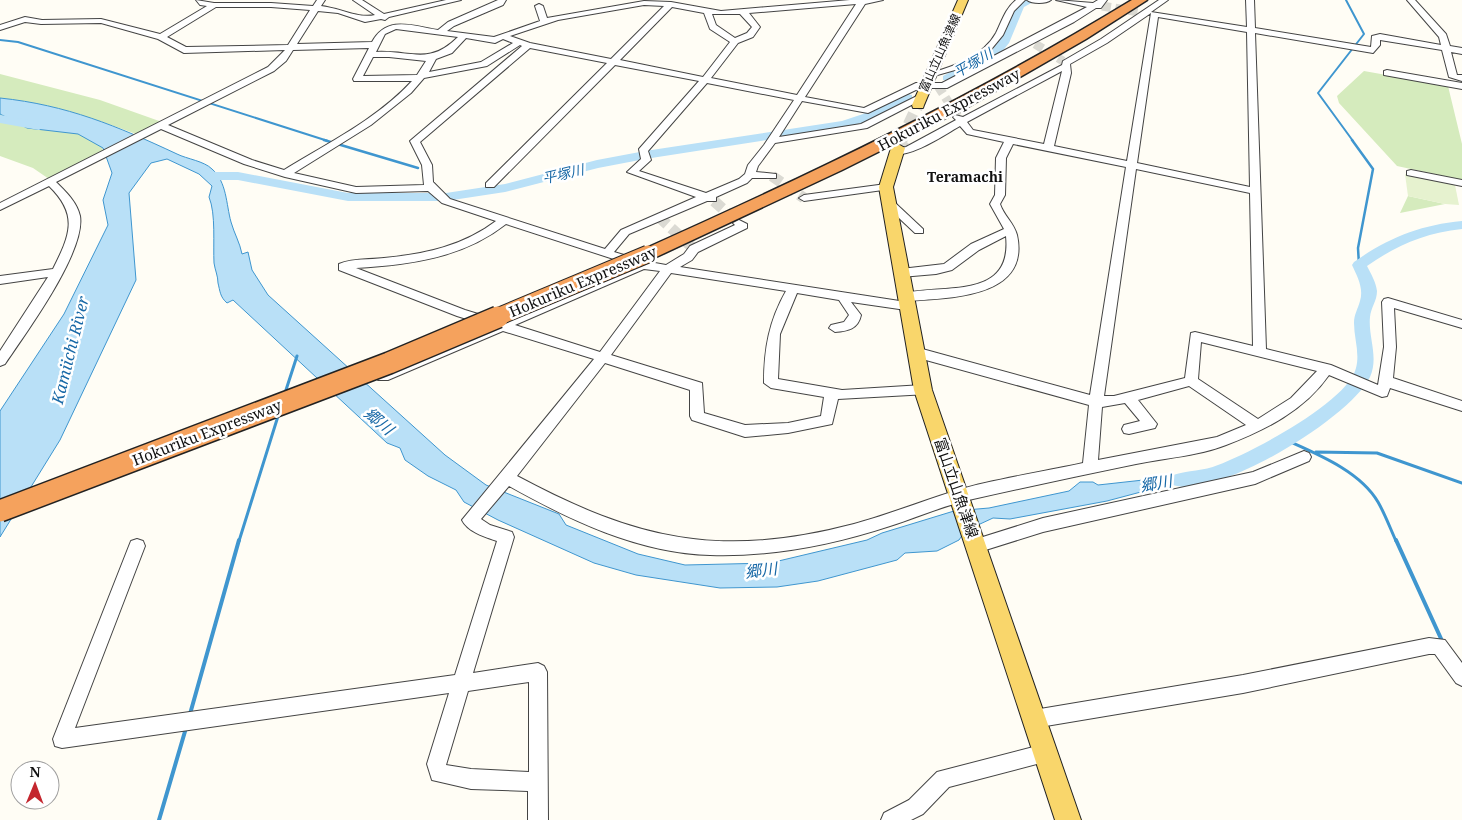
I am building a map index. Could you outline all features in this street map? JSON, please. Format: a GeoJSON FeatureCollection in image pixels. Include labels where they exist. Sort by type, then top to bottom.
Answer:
{"type":"FeatureCollection","features":[{"type":"Feature","properties":{"kind":"highway","name":"Hokuriku Expressway"},"geometry":{"type":"LineString","coordinates":[[0,498],[642,256],[890,132],[1022,63],[1127,0]]}},
{"type":"Feature","properties":{"kind":"highway","name":"Hokuriku Expressway"},"geometry":{"type":"LineString","coordinates":[[0,511],[389,363],[642,256],[891,142],[1145,10]]}},
{"type":"Feature","properties":{"kind":"main road","name":"富山立山魚津線"},"geometry":{"type":"LineString","coordinates":[[919,102],[963,0]]}},
{"type":"Feature","properties":{"kind":"main road","name":"富山立山魚津線"},"geometry":{"type":"LineString","coordinates":[[897,150],[887,195],[914,352],[923,390],[1068,820]]}},
{"type":"Feature","properties":{"kind":"street"},"geometry":{"type":"LineString","coordinates":[[200,0],[203,3],[214,5],[271,5],[346,12],[355,19],[366,20],[457,0]]}},
{"type":"Feature","properties":{"kind":"street"},"geometry":{"type":"LineString","coordinates":[[0,207],[259,76],[283,59],[321,0]]}},
{"type":"Feature","properties":{"kind":"street"},"geometry":{"type":"LineString","coordinates":[[357,0],[382,15],[395,26],[439,34],[495,40],[514,31],[564,16],[577,9],[661,1],[671,4],[684,4],[708,12],[743,12],[761,9],[769,0]]}},
{"type":"Feature","properties":{"kind":"street"},"geometry":{"type":"LineString","coordinates":[[439,34],[451,24],[500,3],[502,0]]}},
{"type":"Feature","properties":{"kind":"street"},"geometry":{"type":"LineString","coordinates":[[734,0],[736,8],[739,9],[879,0]]}},
{"type":"Feature","properties":{"kind":"street"},"geometry":{"type":"LineString","coordinates":[[504,37],[523,44],[865,111],[962,64],[991,46],[1012,8],[1021,0]]}},
{"type":"Feature","properties":{"kind":"street"},"geometry":{"type":"LineString","coordinates":[[1031,0],[1044,0]]}},
{"type":"Feature","properties":{"kind":"street"},"geometry":{"type":"LineString","coordinates":[[1060,0],[1094,3]]}},
{"type":"Feature","properties":{"kind":"street"},"geometry":{"type":"LineString","coordinates":[[897,150],[910,149],[948,128],[960,119],[1106,40],[1145,10],[1164,0]]}},
{"type":"Feature","properties":{"kind":"street"},"geometry":{"type":"LineString","coordinates":[[1250,0],[1260,352]]}},
{"type":"Feature","properties":{"kind":"street"},"geometry":{"type":"LineString","coordinates":[[1411,0],[1443,36],[1454,77],[1462,78]]}},
{"type":"Feature","properties":{"kind":"street"},"geometry":{"type":"LineString","coordinates":[[607,253],[625,232],[712,198],[743,181],[750,175],[753,165],[772,141],[863,1]]}},
{"type":"Feature","properties":{"kind":"street"},"geometry":{"type":"LineString","coordinates":[[928,80],[944,86],[1034,42],[1094,3]]}},
{"type":"Feature","properties":{"kind":"street"},"geometry":{"type":"LineString","coordinates":[[490,185],[671,4]]}},
{"type":"Feature","properties":{"kind":"street"},"geometry":{"type":"LineString","coordinates":[[162,37],[214,5]]}},
{"type":"Feature","properties":{"kind":"street"},"geometry":{"type":"LineString","coordinates":[[539,6],[544,22]]}},
{"type":"Feature","properties":{"kind":"street"},"geometry":{"type":"LineString","coordinates":[[564,16],[565,7]]}},
{"type":"Feature","properties":{"kind":"street"},"geometry":{"type":"LineString","coordinates":[[1145,10],[1373,50],[1376,45],[1376,38],[1380,37],[1462,51]]}},
{"type":"Feature","properties":{"kind":"street"},"geometry":{"type":"LineString","coordinates":[[1090,467],[1096,402],[1133,166],[1145,10]]}},
{"type":"Feature","properties":{"kind":"street"},"geometry":{"type":"LineString","coordinates":[[708,12],[708,19],[714,29],[735,41]]}},
{"type":"Feature","properties":{"kind":"street"},"geometry":{"type":"LineString","coordinates":[[712,198],[632,172],[735,41],[750,34],[756,27],[752,20],[743,12]]}},
{"type":"Feature","properties":{"kind":"street"},"geometry":{"type":"LineString","coordinates":[[0,28],[19,20],[36,19],[40,22],[101,21],[162,37],[184,50],[374,45]]}},
{"type":"Feature","properties":{"kind":"street"},"geometry":{"type":"LineString","coordinates":[[395,26],[382,32],[357,79],[420,77],[484,64],[523,44]]}},
{"type":"Feature","properties":{"kind":"street"},"geometry":{"type":"LineString","coordinates":[[285,174],[396,102],[420,77],[432,59],[449,51],[464,37]]}},
{"type":"Feature","properties":{"kind":"street"},"geometry":{"type":"LineString","coordinates":[[523,44],[415,141],[427,165],[428,182],[432,189],[446,200],[504,220],[607,253],[642,256],[668,269],[845,297],[906,302],[942,295],[1000,279],[1010,260],[1010,230],[996,211],[994,204],[1000,195],[1001,158],[1010,142]]}},
{"type":"Feature","properties":{"kind":"street"},"geometry":{"type":"LineString","coordinates":[[369,55],[389,54],[432,59]]}},
{"type":"Feature","properties":{"kind":"street"},"geometry":{"type":"LineString","coordinates":[[1048,149],[1067,73],[1065,63]]}},
{"type":"Feature","properties":{"kind":"street"},"geometry":{"type":"LineString","coordinates":[[1386,73],[1462,86]]}},
{"type":"Feature","properties":{"kind":"street"},"geometry":{"type":"LineString","coordinates":[[772,141],[864,126],[919,102]]}},
{"type":"Feature","properties":{"kind":"street"},"geometry":{"type":"LineString","coordinates":[[960,119],[970,132]]}},
{"type":"Feature","properties":{"kind":"street"},"geometry":{"type":"LineString","coordinates":[[160,127],[248,162],[285,174],[356,190],[432,189]]}},
{"type":"Feature","properties":{"kind":"street"},"geometry":{"type":"LineString","coordinates":[[948,128],[1255,191]]}},
{"type":"Feature","properties":{"kind":"street"},"geometry":{"type":"LineString","coordinates":[[1411,173],[1462,183]]}},
{"type":"Feature","properties":{"kind":"street"},"geometry":{"type":"LineString","coordinates":[[750,175],[772,176]]}},
{"type":"Feature","properties":{"kind":"street"},"geometry":{"type":"LineString","coordinates":[[0,361],[28,320],[73,241],[75,223],[73,210],[66,197],[53,181]]}},
{"type":"Feature","properties":{"kind":"street"},"geometry":{"type":"LineString","coordinates":[[804,198],[887,195],[919,231]]}},
{"type":"Feature","properties":{"kind":"street"},"geometry":{"type":"LineString","coordinates":[[504,220],[478,238],[438,252],[401,262],[350,264],[343,267],[503,326],[698,387],[697,416],[745,431],[788,428],[827,420],[832,393]]}},
{"type":"Feature","properties":{"kind":"street"},"geometry":{"type":"LineString","coordinates":[[538,782],[472,779],[439,773],[436,764],[506,536],[485,530],[470,520],[506,479],[668,269],[688,257],[694,249],[744,226],[739,223]]}},
{"type":"Feature","properties":{"kind":"street"},"geometry":{"type":"LineString","coordinates":[[901,273],[948,267],[975,247],[1010,230]]}},
{"type":"Feature","properties":{"kind":"street"},"geometry":{"type":"LineString","coordinates":[[383,378],[503,326],[642,256]]}},
{"type":"Feature","properties":{"kind":"street"},"geometry":{"type":"LineString","coordinates":[[0,280],[56,272]]}},
{"type":"Feature","properties":{"kind":"street"},"geometry":{"type":"LineString","coordinates":[[793,289],[778,315],[772,341],[771,383],[842,395],[923,390]]}},
{"type":"Feature","properties":{"kind":"street"},"geometry":{"type":"LineString","coordinates":[[835,328],[850,325],[854,321],[855,315],[845,302],[845,297]]}},
{"type":"Feature","properties":{"kind":"street"},"geometry":{"type":"LineString","coordinates":[[1384,387],[1390,347],[1388,302],[1462,324]]}},
{"type":"Feature","properties":{"kind":"street"},"geometry":{"type":"LineString","coordinates":[[1191,380],[1195,336],[1326,368],[1384,387],[1462,406]]}},
{"type":"Feature","properties":{"kind":"street"},"geometry":{"type":"LineString","coordinates":[[914,352],[1096,402],[1114,401],[1191,380],[1258,426]]}},
{"type":"Feature","properties":{"kind":"street"},"geometry":{"type":"LineString","coordinates":[[506,479],[546,500],[635,536],[670,544],[709,548],[758,549],[819,539],[959,500],[1090,467],[1219,442],[1258,426],[1300,399],[1319,380],[1326,368]]}},
{"type":"Feature","properties":{"kind":"street"},"geometry":{"type":"LineString","coordinates":[[1128,397],[1150,424],[1129,429]]}},
{"type":"Feature","properties":{"kind":"street"},"geometry":{"type":"LineString","coordinates":[[976,546],[1043,525],[1255,478],[1304,457]]}},
{"type":"Feature","properties":{"kind":"street"},"geometry":{"type":"LineString","coordinates":[[137,546],[62,739],[538,672],[538,820]]}},
{"type":"Feature","properties":{"kind":"street"},"geometry":{"type":"LineString","coordinates":[[1034,719],[1242,684],[1429,646],[1439,646],[1462,677]]}},
{"type":"Feature","properties":{"kind":"street"},"geometry":{"type":"LineString","coordinates":[[891,820],[916,807],[944,779],[1045,753]]}},
{"type":"Feature","properties":{"kind":"green space"},"geometry":{"type":"Polygon","coordinates":[[[1364,71],[1448,86],[1462,144],[1462,180],[1397,166],[1339,103],[1337,96],[1364,71]]]}},
{"type":"Feature","properties":{"kind":"green space"},"geometry":{"type":"Polygon","coordinates":[[[0,74],[100,100],[162,122],[136,134],[69,111],[35,103],[0,98],[0,74]]]}},
{"type":"Feature","properties":{"kind":"green space"},"geometry":{"type":"Polygon","coordinates":[[[0,114],[27,128],[76,133],[102,146],[103,152],[49,179],[33,168],[0,156],[0,114]]]}},
{"type":"Feature","properties":{"kind":"green space"},"geometry":{"type":"Polygon","coordinates":[[[1405,174],[1455,185],[1459,205],[1408,196],[1405,174]]]}},
{"type":"Feature","properties":{"kind":"green space"},"geometry":{"type":"Polygon","coordinates":[[[1408,196],[1445,204],[1400,213],[1408,196]]]}},
{"type":"Feature","properties":{"kind":"water"},"geometry":{"type":"Polygon","coordinates":[[[0,98],[70,111],[133,134],[181,156],[209,166],[221,180],[231,222],[242,254],[248,252],[252,270],[268,295],[445,455],[486,485],[559,514],[566,525],[638,554],[685,565],[770,563],[867,540],[882,533],[954,511],[989,508],[1069,491],[1080,482],[1093,482],[1098,485],[1216,472],[1107,501],[1010,519],[993,518],[965,531],[959,540],[937,551],[905,553],[897,560],[818,581],[777,587],[720,588],[636,575],[594,563],[498,520],[464,502],[456,490],[428,476],[405,460],[400,448],[387,443],[233,300],[227,303],[221,294],[214,263],[213,220],[209,197],[212,186],[199,174],[167,159],[151,163],[129,193],[136,280],[60,440],[0,537],[0,411],[64,314],[108,225],[103,200],[112,173],[103,148],[78,134],[27,128],[0,114],[0,98]]]}},
{"type":"Feature","properties":{"kind":"waterway","name":"平塚川"},"geometry":{"type":"LineString","coordinates":[[947,78],[997,51],[1004,43],[1020,5],[1032,0]]}},
{"type":"Feature","properties":{"kind":"waterway"},"geometry":{"type":"LineString","coordinates":[[1346,0],[1364,34],[1318,93],[1353,141]]}},
{"type":"Feature","properties":{"kind":"waterway"},"geometry":{"type":"LineString","coordinates":[[0,40],[18,42],[328,141]]}},
{"type":"Feature","properties":{"kind":"waterway","name":"平塚川"},"geometry":{"type":"LineString","coordinates":[[211,176],[238,176],[348,197],[446,197],[505,188],[597,164],[645,155],[844,124],[867,117],[908,98]]}},
{"type":"Feature","properties":{"kind":"waterway","name":"Kamiichi River"},"geometry":{"type":"LineString","coordinates":[[0,119],[39,126]]}},
{"type":"Feature","properties":{"kind":"waterway"},"geometry":{"type":"LineString","coordinates":[[324,140],[418,168]]}},
{"type":"Feature","properties":{"kind":"waterway"},"geometry":{"type":"LineString","coordinates":[[1352,140],[1373,169],[1358,248],[1359,265]]}},
{"type":"Feature","properties":{"kind":"waterway","name":"郷川"},"geometry":{"type":"LineString","coordinates":[[1180,480],[1217,474],[1257,456],[1300,432],[1339,403],[1353,389],[1365,368],[1362,315],[1368,301],[1369,291],[1366,278],[1359,265],[1384,248],[1407,236],[1432,229],[1462,225]]}},
{"type":"Feature","properties":{"kind":"waterway"},"geometry":{"type":"LineString","coordinates":[[285,393],[297,356]]}},
{"type":"Feature","properties":{"kind":"waterway"},"geometry":{"type":"LineString","coordinates":[[239,541],[279,413]]}},
{"type":"Feature","properties":{"kind":"waterway"},"geometry":{"type":"LineString","coordinates":[[1286,440],[1337,465],[1360,481],[1378,502],[1396,541]]}},
{"type":"Feature","properties":{"kind":"waterway"},"geometry":{"type":"LineString","coordinates":[[1316,452],[1377,453],[1462,483]]}},
{"type":"Feature","properties":{"kind":"waterway"},"geometry":{"type":"LineString","coordinates":[[190,714],[239,540]]}},
{"type":"Feature","properties":{"kind":"waterway"},"geometry":{"type":"LineString","coordinates":[[1396,540],[1443,643]]}},
{"type":"Feature","properties":{"kind":"waterway"},"geometry":{"type":"LineString","coordinates":[[159,820],[186,728]]}},
{"type":"Feature","properties":{"kind":"tunnel"},"geometry":{"type":"LineString","coordinates":[[1102,6],[1139,12]]}},
{"type":"Feature","properties":{"kind":"tunnel"},"geometry":{"type":"LineString","coordinates":[[1035,44],[1063,61]]}},
{"type":"Feature","properties":{"kind":"tunnel"},"geometry":{"type":"LineString","coordinates":[[938,86],[958,117]]}},
{"type":"Feature","properties":{"kind":"tunnel"},"geometry":{"type":"LineString","coordinates":[[901,141],[918,105]]}},
{"type":"Feature","properties":{"kind":"tunnel"},"geometry":{"type":"LineString","coordinates":[[898,148],[902,140]]}},
{"type":"Feature","properties":{"kind":"tunnel"},"geometry":{"type":"LineString","coordinates":[[772,176],[804,198]]}},
{"type":"Feature","properties":{"kind":"tunnel"},"geometry":{"type":"LineString","coordinates":[[714,201],[739,223]]}},
{"type":"Feature","properties":{"kind":"tunnel"},"geometry":{"type":"LineString","coordinates":[[659,217],[694,249]]}},
{"type":"Feature","properties":{"kind":"district","name":"Teramachi"},"geometry":{"type":"Point","coordinates":[965,177]}}]}
